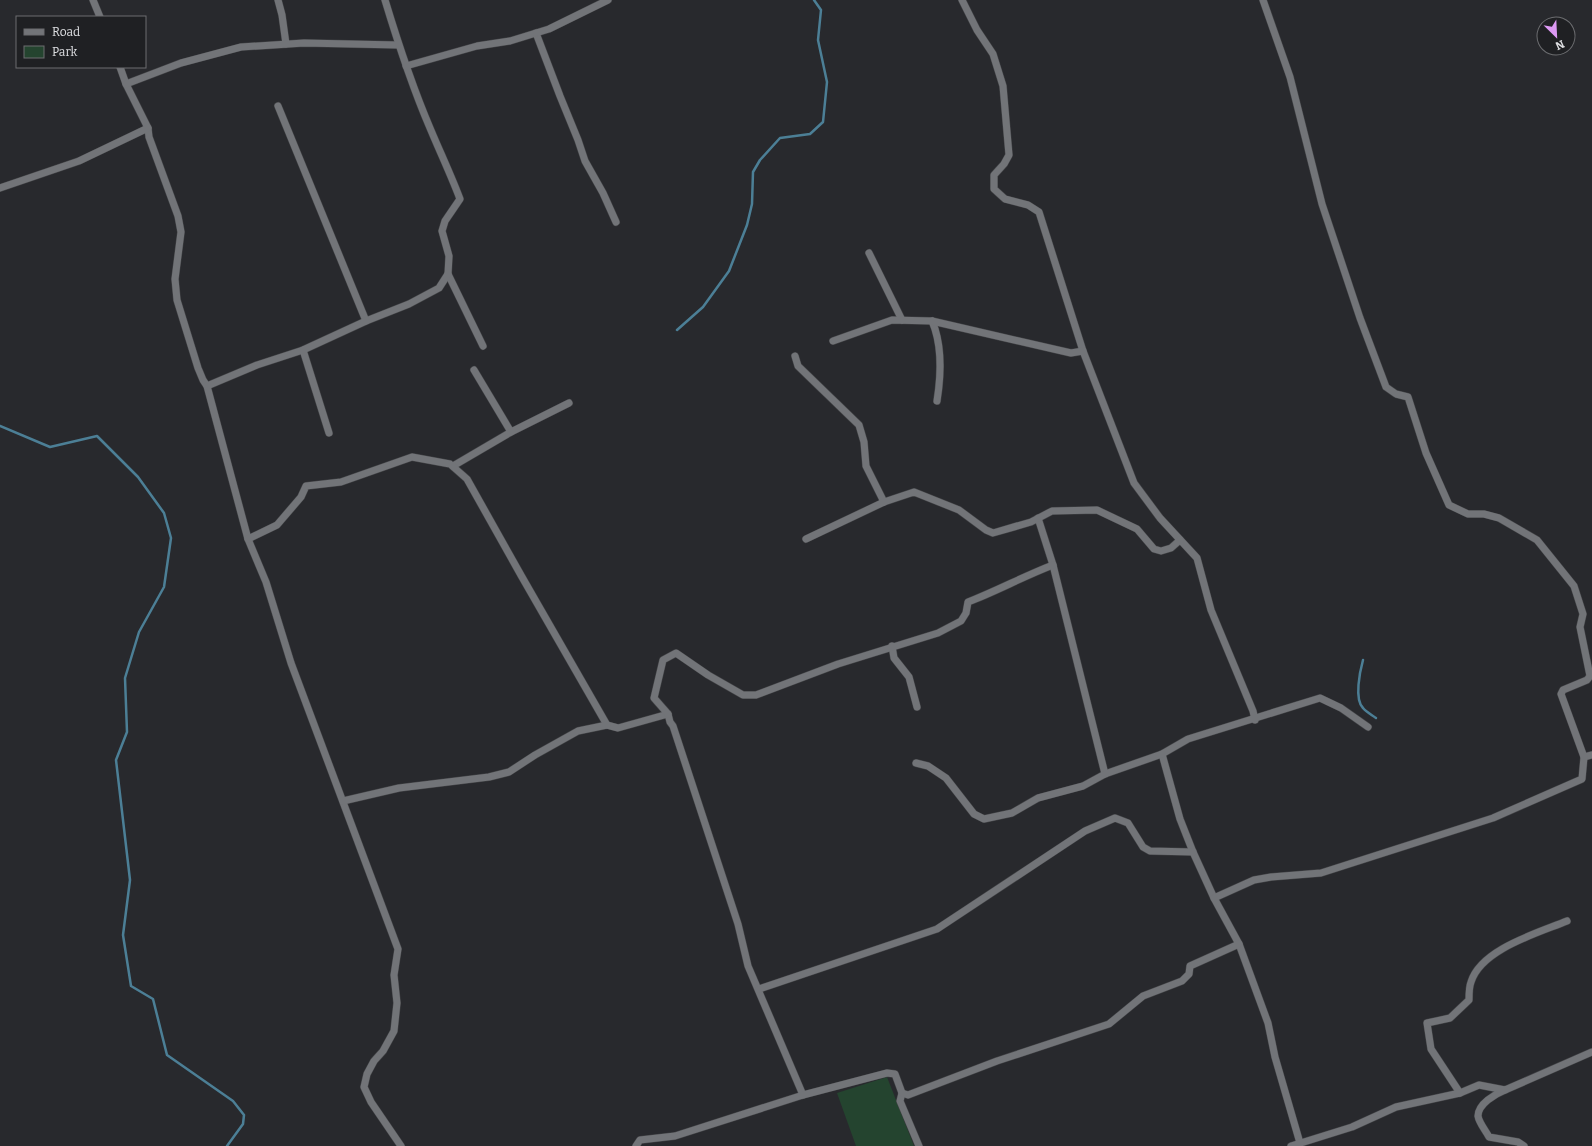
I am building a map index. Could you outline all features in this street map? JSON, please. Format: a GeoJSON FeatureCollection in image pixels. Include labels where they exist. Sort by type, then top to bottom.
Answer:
{"type":"FeatureCollection","features":[{"type":"Feature","properties":{"kind":"street"},"geometry":{"type":"LineString","coordinates":[[93,0],[100,16]]}},
{"type":"Feature","properties":{"kind":"street"},"geometry":{"type":"LineString","coordinates":[[278,0],[282,15],[286,44]]}},
{"type":"Feature","properties":{"kind":"street"},"geometry":{"type":"LineString","coordinates":[[207,386],[257,365],[303,350],[366,321],[409,304],[440,288],[448,274],[449,256],[442,230],[445,221],[460,199],[430,128],[398,45],[385,0]]}},
{"type":"Feature","properties":{"kind":"street"},"geometry":{"type":"LineString","coordinates":[[406,66],[477,46],[510,41],[549,29],[606,0]]}},
{"type":"Feature","properties":{"kind":"street"},"geometry":{"type":"LineString","coordinates":[[962,0],[977,30],[993,54],[1003,86],[1009,155],[1004,164],[994,175],[994,188],[1005,199],[1028,205],[1039,212],[1083,351],[1134,483],[1160,518],[1197,558],[1211,610],[1253,711],[1255,720]]}},
{"type":"Feature","properties":{"kind":"street"},"geometry":{"type":"LineString","coordinates":[[1214,898],[1254,880],[1321,873],[1493,818],[1582,779],[1584,757],[1561,694],[1563,690],[1587,680],[1590,676],[1580,627],[1584,614],[1574,586],[1537,540],[1499,518],[1484,514],[1468,514],[1449,505],[1426,452],[1408,397],[1396,394],[1386,387],[1360,318],[1322,204],[1290,77],[1263,0]]}},
{"type":"Feature","properties":{"kind":"street"},"geometry":{"type":"LineString","coordinates":[[536,33],[585,161],[604,193],[616,222]]}},
{"type":"Feature","properties":{"kind":"street"},"geometry":{"type":"LineString","coordinates":[[126,84],[181,63],[241,47],[304,43],[398,45]]}},
{"type":"Feature","properties":{"kind":"street"},"geometry":{"type":"LineString","coordinates":[[120,68],[126,84],[148,128],[149,137],[178,216],[181,232],[175,279],[178,300],[198,368],[207,386],[248,539],[266,582],[291,663],[344,801],[398,949],[394,975],[397,1003],[394,1031],[383,1051],[374,1060],[367,1074],[364,1087],[370,1102],[401,1146]]}},
{"type":"Feature","properties":{"kind":"street"},"geometry":{"type":"LineString","coordinates":[[278,106],[366,321]]}},
{"type":"Feature","properties":{"kind":"street"},"geometry":{"type":"LineString","coordinates":[[0,188],[79,161],[148,128]]}},
{"type":"Feature","properties":{"kind":"street"},"geometry":{"type":"LineString","coordinates":[[869,252],[902,320]]}},
{"type":"Feature","properties":{"kind":"street"},"geometry":{"type":"LineString","coordinates":[[448,274],[483,346]]}},
{"type":"Feature","properties":{"kind":"street"},"geometry":{"type":"LineString","coordinates":[[833,341],[892,320],[932,321],[1071,353],[1083,351]]}},
{"type":"Feature","properties":{"kind":"street"},"geometry":{"type":"LineString","coordinates":[[932,321],[936,331],[940,379],[937,401]]}},
{"type":"Feature","properties":{"kind":"street"},"geometry":{"type":"LineString","coordinates":[[303,350],[329,433]]}},
{"type":"Feature","properties":{"kind":"street"},"geometry":{"type":"LineString","coordinates":[[795,356],[798,366],[859,425],[864,442],[866,466],[884,502]]}},
{"type":"Feature","properties":{"kind":"street"},"geometry":{"type":"LineString","coordinates":[[474,370],[510,432]]}},
{"type":"Feature","properties":{"kind":"street"},"geometry":{"type":"LineString","coordinates":[[453,466],[510,432],[569,403]]}},
{"type":"Feature","properties":{"kind":"street"},"geometry":{"type":"LineString","coordinates":[[248,539],[277,525],[300,497],[306,486],[340,482],[412,457],[450,464],[467,479],[607,725]]}},
{"type":"Feature","properties":{"kind":"street"},"geometry":{"type":"LineString","coordinates":[[806,540],[884,502],[914,492],[959,510],[986,530],[993,533],[1031,522],[1052,511],[1097,510],[1137,529],[1154,549],[1161,551],[1171,548],[1180,540]]}},
{"type":"Feature","properties":{"kind":"street"},"geometry":{"type":"LineString","coordinates":[[1038,518],[1053,565],[1105,774]]}},
{"type":"Feature","properties":{"kind":"street"},"geometry":{"type":"LineString","coordinates":[[803,1095],[748,966],[738,924],[673,726],[670,722],[668,714],[654,698],[663,660],[676,653],[708,675],[743,695],[756,695],[811,673],[892,646],[938,633],[961,621],[966,613],[968,602],[999,590],[1023,577],[1053,565]]}},
{"type":"Feature","properties":{"kind":"street"},"geometry":{"type":"LineString","coordinates":[[892,646],[894,658],[909,677],[917,707]]}},
{"type":"Feature","properties":{"kind":"street"},"geometry":{"type":"LineString","coordinates":[[916,764],[928,766],[946,778],[974,814],[984,819],[1012,813],[1038,798],[1083,786],[1105,774],[1162,754],[1188,739],[1255,720],[1320,698],[1341,708],[1368,727]]}},
{"type":"Feature","properties":{"kind":"street"},"geometry":{"type":"LineString","coordinates":[[344,801],[399,788],[489,777],[509,772],[535,755],[578,731],[607,725],[618,728],[668,714]]}},
{"type":"Feature","properties":{"kind":"street"},"geometry":{"type":"LineString","coordinates":[[1162,754],[1180,819],[1193,852],[1214,898],[1239,944],[1268,1023],[1275,1058],[1300,1143]]}},
{"type":"Feature","properties":{"kind":"street"},"geometry":{"type":"LineString","coordinates":[[1584,757],[1592,755]]}},
{"type":"Feature","properties":{"kind":"street"},"geometry":{"type":"LineString","coordinates":[[759,989],[937,929],[1085,831],[1115,818],[1128,823],[1143,847],[1150,852],[1193,852]]}},
{"type":"Feature","properties":{"kind":"street"},"geometry":{"type":"LineString","coordinates":[[1460,1093],[1431,1049],[1427,1023],[1450,1018],[1469,1000],[1471,982],[1481,965],[1504,947],[1567,921]]}},
{"type":"Feature","properties":{"kind":"street"},"geometry":{"type":"LineString","coordinates":[[902,1093],[908,1095],[997,1061],[1109,1024],[1143,996],[1182,981],[1189,974],[1190,966],[1239,944]]}},
{"type":"Feature","properties":{"kind":"street"},"geometry":{"type":"LineString","coordinates":[[1524,1146],[1518,1142],[1489,1137],[1478,1118],[1480,1110],[1492,1096],[1592,1052]]}},
{"type":"Feature","properties":{"kind":"street"},"geometry":{"type":"LineString","coordinates":[[636,1146],[640,1140],[675,1136],[803,1095],[887,1073],[895,1074],[902,1093],[900,1101],[919,1146]]}},
{"type":"Feature","properties":{"kind":"street"},"geometry":{"type":"LineString","coordinates":[[1291,1146],[1352,1127],[1396,1107],[1460,1093],[1479,1085],[1505,1090]]}},
{"type":"Feature","properties":{"kind":"street"},"geometry":{"type":"LineString","coordinates":[[1314,1139],[1319,1146]]}},
{"type":"Feature","properties":{"kind":"green space"},"geometry":{"type":"Polygon","coordinates":[[[887,1077],[914,1146],[856,1146],[837,1093],[887,1077]]]}},
{"type":"Feature","properties":{"kind":"waterway"},"geometry":{"type":"LineString","coordinates":[[677,330],[703,307],[729,271],[747,225],[752,204],[753,172],[760,160],[780,138],[810,134],[823,122],[827,82],[818,40],[821,10],[814,0]]}},
{"type":"Feature","properties":{"kind":"waterway"},"geometry":{"type":"LineString","coordinates":[[0,426],[50,447],[97,436],[138,477],[164,513],[171,538],[164,587],[139,632],[125,678],[127,732],[116,760],[130,880],[123,935],[131,986],[153,999],[167,1055],[233,1101],[244,1115],[243,1124],[227,1146]]}},
{"type":"Feature","properties":{"kind":"waterway"},"geometry":{"type":"LineString","coordinates":[[1363,660],[1358,685],[1360,704],[1367,712],[1376,718]]}}]}
